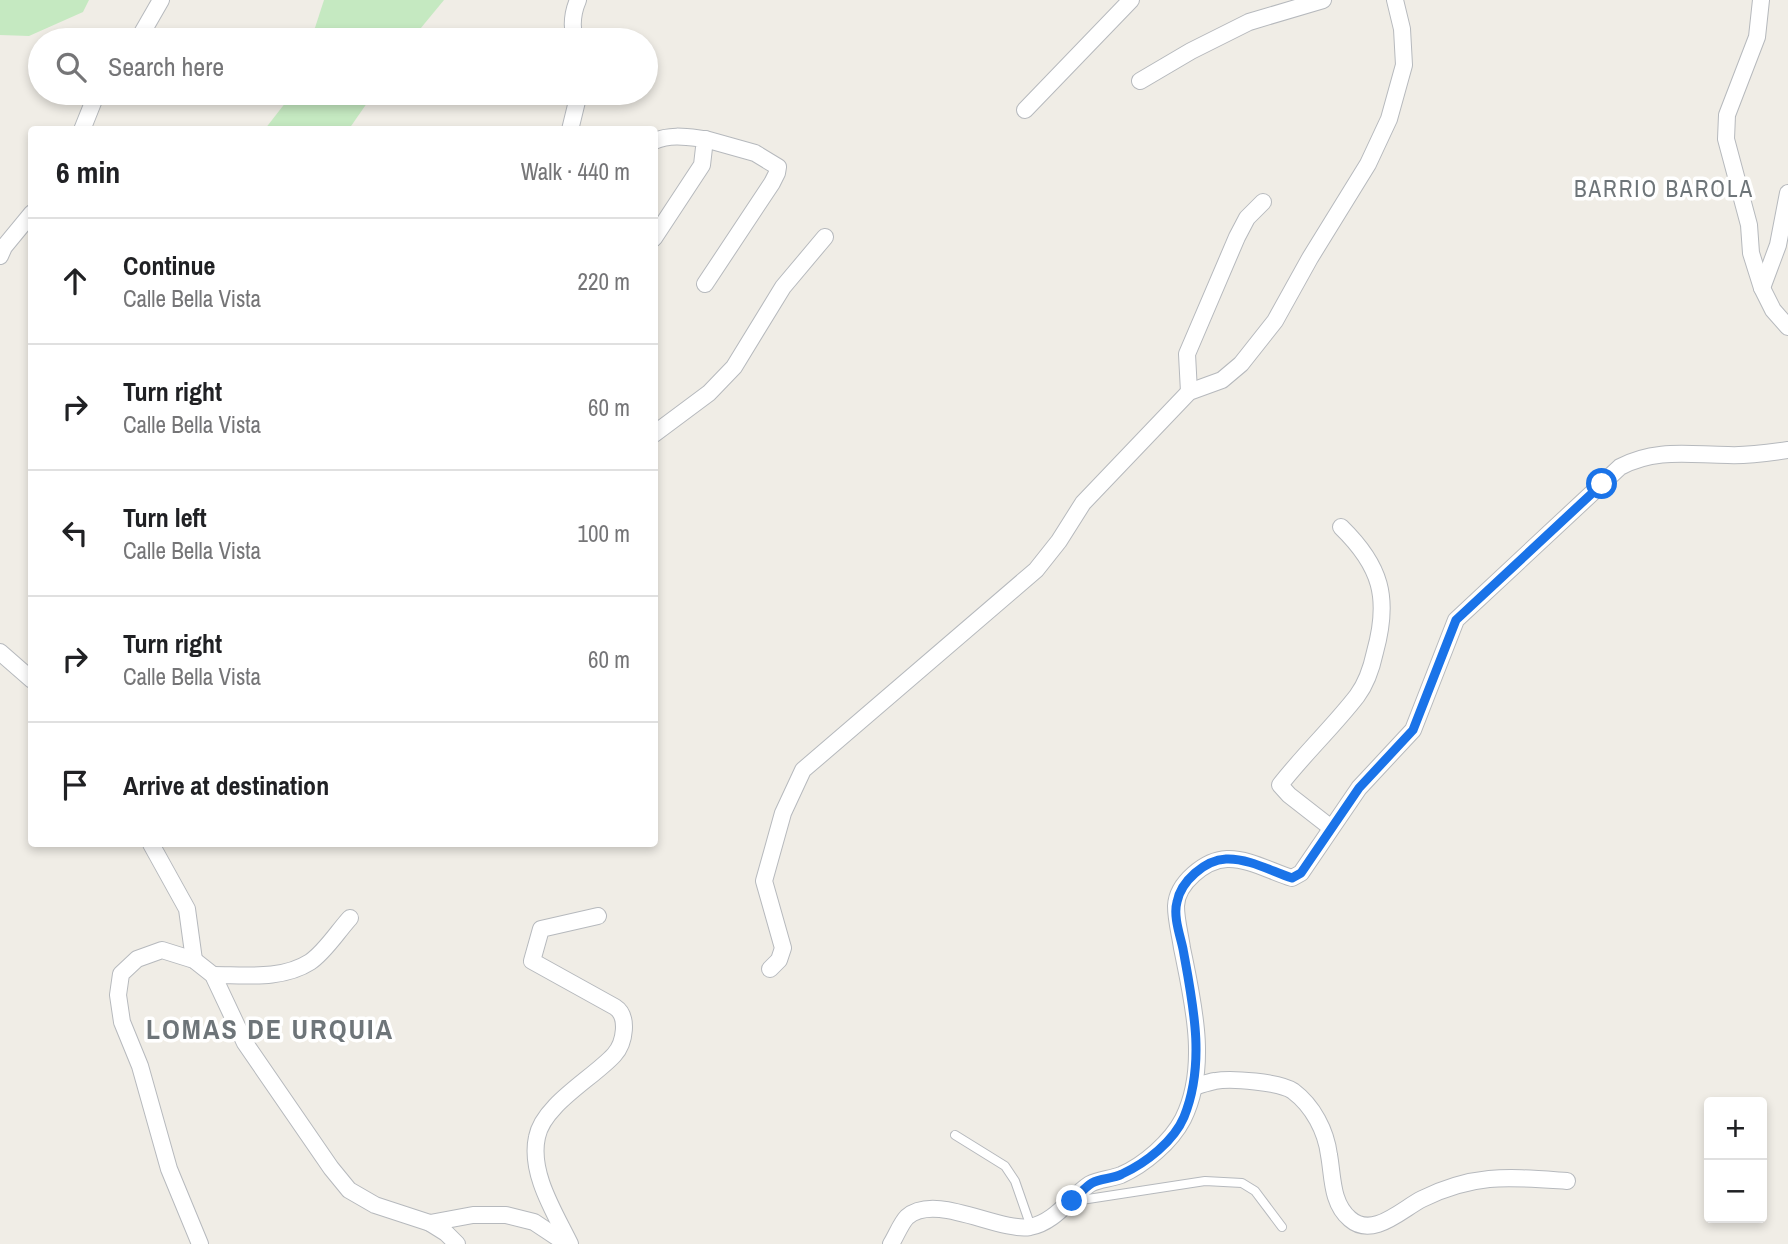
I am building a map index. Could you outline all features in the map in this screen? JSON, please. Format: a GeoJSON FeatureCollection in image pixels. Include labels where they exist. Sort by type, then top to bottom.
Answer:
{"type":"FeatureCollection","features":[{"type":"Feature","properties":{"kind":"street"},"geometry":{"type":"LineString","coordinates":[[145,28],[161,0]]}},
{"type":"Feature","properties":{"kind":"street"},"geometry":{"type":"LineString","coordinates":[[572,28],[578,0]]}},
{"type":"Feature","properties":{"kind":"street"},"geometry":{"type":"LineString","coordinates":[[1025,110],[1131,0]]}},
{"type":"Feature","properties":{"kind":"street"},"geometry":{"type":"LineString","coordinates":[[1140,81],[1191,51],[1249,22],[1323,0]]}},
{"type":"Feature","properties":{"kind":"street"},"geometry":{"type":"LineString","coordinates":[[771,969],[779,960],[783,948],[764,881],[783,813],[803,770],[1036,570],[1059,541],[1083,503],[1189,391],[1222,380],[1258,345],[1368,164],[1389,120],[1404,65],[1402,29],[1395,0]]}},
{"type":"Feature","properties":{"kind":"street"},"geometry":{"type":"LineString","coordinates":[[1761,0],[1757,37],[1727,115],[1726,139],[1749,225],[1751,253],[1762,288],[1773,310],[1788,327]]}},
{"type":"Feature","properties":{"kind":"street"},"geometry":{"type":"LineString","coordinates":[[84,126],[92,105]]}},
{"type":"Feature","properties":{"kind":"street"},"geometry":{"type":"LineString","coordinates":[[571,126],[576,105]]}},
{"type":"Feature","properties":{"kind":"street"},"geometry":{"type":"LineString","coordinates":[[658,139],[678,136],[705,139],[755,153],[778,167],[772,183],[705,284]]}},
{"type":"Feature","properties":{"kind":"street"},"geometry":{"type":"LineString","coordinates":[[658,232],[702,165],[705,139]]}},
{"type":"Feature","properties":{"kind":"street"},"geometry":{"type":"LineString","coordinates":[[1762,288],[1778,245],[1788,193]]}},
{"type":"Feature","properties":{"kind":"street"},"geometry":{"type":"LineString","coordinates":[[1189,391],[1187,354],[1237,237],[1247,218],[1263,202]]}},
{"type":"Feature","properties":{"kind":"street"},"geometry":{"type":"LineString","coordinates":[[0,256],[4,247],[28,218]]}},
{"type":"Feature","properties":{"kind":"street"},"geometry":{"type":"LineString","coordinates":[[658,431],[709,393],[734,367],[783,286],[825,237]]}},
{"type":"Feature","properties":{"kind":"street"},"geometry":{"type":"LineString","coordinates":[[1754,454],[1788,438]]}},
{"type":"Feature","properties":{"kind":"street"},"geometry":{"type":"LineString","coordinates":[[891,1244],[908,1216],[924,1210],[960,1211],[1008,1227],[1031,1227],[1054,1216],[1091,1184],[1122,1174],[1167,1142],[1183,1120],[1194,1087],[1195,1020],[1176,903],[1183,886],[1211,861],[1227,859],[1242,860],[1292,878],[1301,873],[1359,788],[1413,730],[1456,620],[1620,467],[1634,459],[1659,454],[1754,454],[1788,450]]}},
{"type":"Feature","properties":{"kind":"street"},"geometry":{"type":"LineString","coordinates":[[1330,828],[1280,785],[1359,694],[1373,662],[1383,624],[1382,598],[1374,570],[1363,548],[1341,527]]}},
{"type":"Feature","properties":{"kind":"street"},"geometry":{"type":"LineString","coordinates":[[0,652],[28,676]]}},
{"type":"Feature","properties":{"kind":"street"},"geometry":{"type":"LineString","coordinates":[[153,847],[187,909],[194,960]]}},
{"type":"Feature","properties":{"kind":"street"},"geometry":{"type":"LineString","coordinates":[[570,1244],[537,1169],[537,1137],[548,1115],[616,1053],[624,1017],[623,1012],[615,1007],[532,961],[541,929],[598,916]]}},
{"type":"Feature","properties":{"kind":"street"},"geometry":{"type":"LineString","coordinates":[[213,975],[290,972],[312,961],[350,918]]}},
{"type":"Feature","properties":{"kind":"street"},"geometry":{"type":"LineString","coordinates":[[200,1244],[169,1169],[140,1066],[122,1021],[118,995],[121,974],[137,959],[162,950],[194,960],[213,975],[245,1043],[349,1190],[375,1205],[438,1222],[473,1215],[506,1215],[534,1222],[563,1244]]}},
{"type":"Feature","properties":{"kind":"street"},"geometry":{"type":"LineString","coordinates":[[1194,1087],[1216,1080],[1272,1085],[1292,1090],[1310,1107],[1323,1130],[1329,1154],[1331,1181],[1340,1206],[1351,1220],[1362,1224],[1380,1224],[1419,1200],[1461,1183],[1504,1177],[1567,1181]]}},
{"type":"Feature","properties":{"kind":"street"},"geometry":{"type":"LineString","coordinates":[[438,1222],[457,1244]]}},
{"type":"Feature","properties":{"kind":"lane"},"geometry":{"type":"LineString","coordinates":[[955,1135],[1005,1166],[1015,1181],[1031,1227]]}},
{"type":"Feature","properties":{"kind":"lane"},"geometry":{"type":"LineString","coordinates":[[1072,1201],[1205,1181],[1242,1183],[1255,1191],[1282,1227]]}},
{"type":"Feature","properties":{"kind":"green space"},"geometry":{"type":"Polygon","coordinates":[[[0,0],[89,0],[83,12],[47,28],[28,28],[28,36],[0,35],[0,0]]]}},
{"type":"Feature","properties":{"kind":"green space"},"geometry":{"type":"Polygon","coordinates":[[[324,0],[444,0],[421,28],[315,28],[324,0]]]}},
{"type":"Feature","properties":{"kind":"green space"},"geometry":{"type":"Polygon","coordinates":[[[284,105],[366,105],[351,126],[267,126],[284,105]]]}},
{"type":"Feature","properties":{"kind":"district","name":"BARRIO BAROLA"},"geometry":{"type":"Point","coordinates":[1664,188]}},
{"type":"Feature","properties":{"kind":"district","name":"LOMAS DE URQUIA"},"geometry":{"type":"Point","coordinates":[270,1029]}},
{"type":"Feature","properties":{"kind":"route"},"geometry":{"type":"LineString","coordinates":[[1072,1201],[1091,1184],[1122,1174],[1147,1158],[1167,1142],[1183,1120],[1194,1087],[1196,1051],[1195,1020],[1176,903],[1183,886],[1211,861],[1227,859],[1242,860],[1292,878],[1301,873],[1359,788],[1413,730],[1456,620],[1602,484]]}}]}
